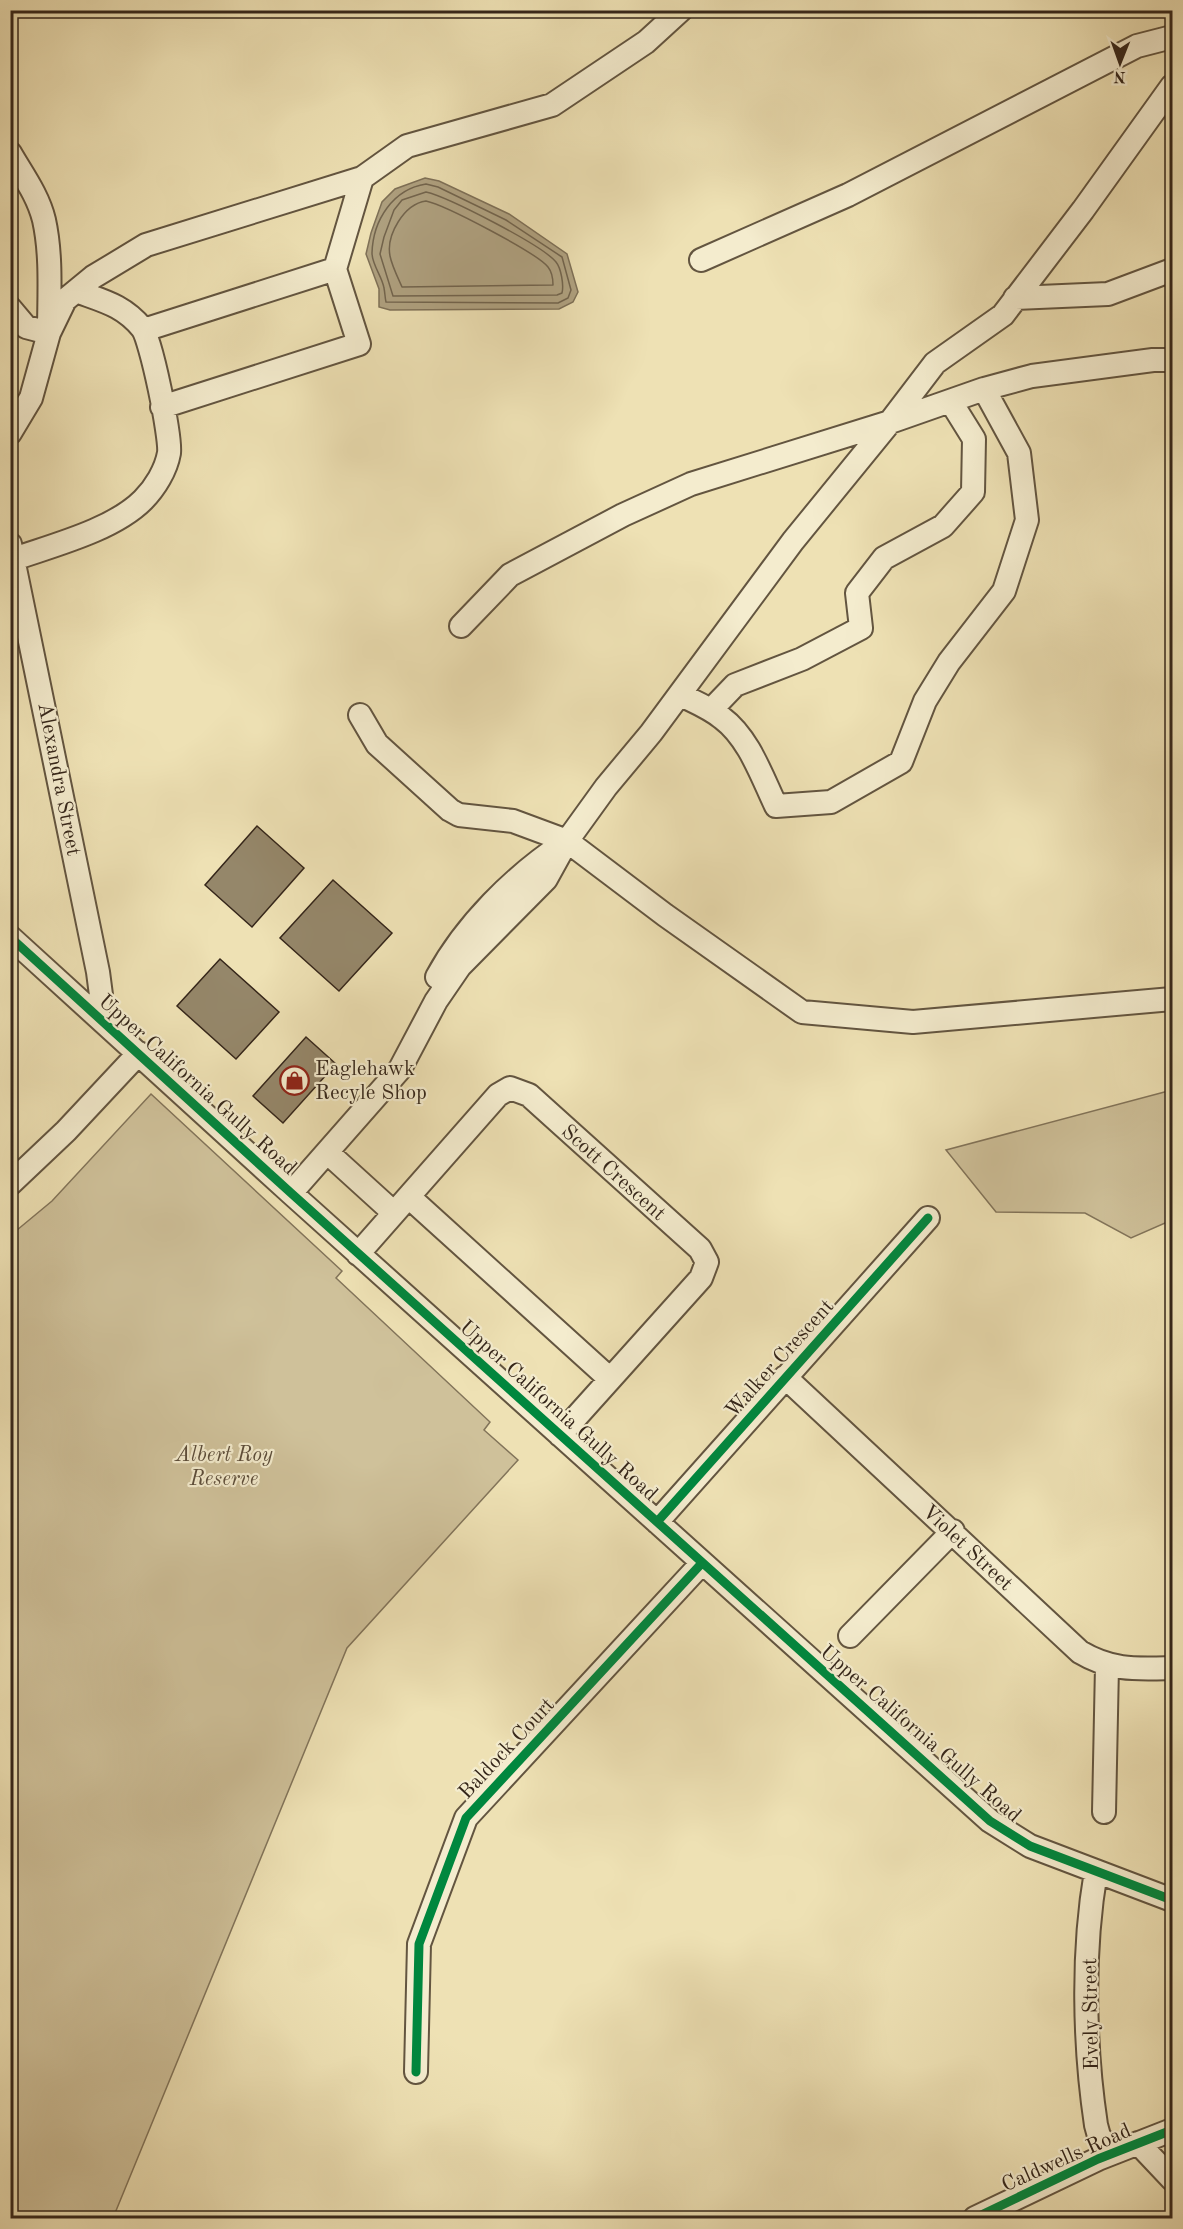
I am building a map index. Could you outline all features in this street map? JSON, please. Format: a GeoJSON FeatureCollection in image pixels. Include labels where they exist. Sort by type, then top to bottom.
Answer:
{"type":"FeatureCollection","features":[{"type":"Feature","properties":{"kind":"street"},"geometry":{"type":"LineString","coordinates":[[10,433],[31,398],[49,333],[65,300],[93,277],[146,245],[362,178],[407,146],[552,105],[646,42],[681,10]]}},
{"type":"Feature","properties":{"kind":"street"},"geometry":{"type":"LineString","coordinates":[[701,260],[848,195],[1137,46],[1173,37]]}},
{"type":"Feature","properties":{"kind":"street"},"geometry":{"type":"LineString","coordinates":[[291,1193],[384,1087],[399,1050],[453,950],[541,858],[567,841],[606,787],[681,695],[793,541],[935,363],[1003,315],[1173,86]]}},
{"type":"Feature","properties":{"kind":"street"},"geometry":{"type":"LineString","coordinates":[[10,153],[35,195],[44,220],[48,250],[49,333]]}},
{"type":"Feature","properties":{"kind":"street"},"geometry":{"type":"LineString","coordinates":[[162,408],[359,344],[335,269],[362,178]]}},
{"type":"Feature","properties":{"kind":"street"},"geometry":{"type":"LineString","coordinates":[[144,330],[335,269]]}},
{"type":"Feature","properties":{"kind":"street"},"geometry":{"type":"LineString","coordinates":[[1015,298],[1108,294],[1173,270]]}},
{"type":"Feature","properties":{"kind":"street"},"geometry":{"type":"LineString","coordinates":[[12,551],[100,527],[142,501],[164,469],[169,451],[162,408],[144,330],[120,306],[75,291]]}},
{"type":"Feature","properties":{"kind":"street"},"geometry":{"type":"LineString","coordinates":[[10,308],[26,327],[49,333]]}},
{"type":"Feature","properties":{"kind":"street"},"geometry":{"type":"LineString","coordinates":[[461,626],[510,575],[623,515],[691,484],[890,422],[984,389],[1032,376],[1153,360],[1173,360]]}},
{"type":"Feature","properties":{"kind":"street"},"geometry":{"type":"LineString","coordinates":[[681,695],[724,719],[749,751],[776,806],[831,802],[901,762],[925,701],[949,662],[1004,591],[1027,520],[1019,453],[984,389]]}},
{"type":"Feature","properties":{"kind":"street"},"geometry":{"type":"LineString","coordinates":[[711,711],[735,685],[802,659],[861,628],[857,593],[884,558],[943,526],[973,492],[974,439],[951,402]]}},
{"type":"Feature","properties":{"kind":"street","name":"Alexandra Street"},"geometry":{"type":"LineString","coordinates":[[12,551],[98,972],[101,995],[95,1014]]}},
{"type":"Feature","properties":{"kind":"street"},"geometry":{"type":"LineString","coordinates":[[360,715],[377,744],[450,810],[459,815],[513,821],[567,841],[665,915],[802,1012],[913,1022],[1173,999]]}},
{"type":"Feature","properties":{"kind":"street","name":"Upper California Gully Road"},"geometry":{"type":"LineString","coordinates":[[10,937],[358,1254],[990,1821],[1030,1846],[1173,1899]]}},
{"type":"Feature","properties":{"kind":"street"},"geometry":{"type":"LineString","coordinates":[[10,1184],[66,1131],[139,1053]]}},
{"type":"Feature","properties":{"kind":"street","name":"Scott Crescent"},"geometry":{"type":"LineString","coordinates":[[358,1254],[498,1095],[510,1088],[529,1095],[700,1249],[707,1262],[701,1278],[560,1435]]}},
{"type":"Feature","properties":{"kind":"street"},"geometry":{"type":"LineString","coordinates":[[328,1153],[401,1205],[610,1379]]}},
{"type":"Feature","properties":{"kind":"street","name":"Walker Crescent"},"geometry":{"type":"LineString","coordinates":[[657,1522],[928,1218]]}},
{"type":"Feature","properties":{"kind":"street","name":"Violet Street"},"geometry":{"type":"LineString","coordinates":[[785,1377],[953,1531],[1080,1652],[1107,1666],[1137,1669],[1173,1668]]}},
{"type":"Feature","properties":{"kind":"street"},"geometry":{"type":"LineString","coordinates":[[850,1636],[953,1531]]}},
{"type":"Feature","properties":{"kind":"street","name":"Baldock Court"},"geometry":{"type":"LineString","coordinates":[[416,2072],[419,1944],[466,1818],[702,1563]]}},
{"type":"Feature","properties":{"kind":"street"},"geometry":{"type":"LineString","coordinates":[[1104,1812],[1107,1666]]}},
{"type":"Feature","properties":{"kind":"street","name":"Evely Street"},"geometry":{"type":"LineString","coordinates":[[1096,1871],[1090,1908],[1087,2032],[1096,2125],[1099,2136],[1112,2153]]}},
{"type":"Feature","properties":{"kind":"street","name":"Caldwells Road"},"geometry":{"type":"LineString","coordinates":[[975,2218],[1112,2153],[1173,2130]]}},
{"type":"Feature","properties":{"kind":"street"},"geometry":{"type":"LineString","coordinates":[[1138,2143],[1173,2179]]}},
{"type":"Feature","properties":{"kind":"green space"},"geometry":{"type":"Polygon","coordinates":[[[1172,1090],[1172,1220],[1131,1238],[1085,1213],[996,1212],[946,1150],[1172,1090]]]}},
{"type":"Feature","properties":{"kind":"green space","name":"Albert Roy Reserve"},"geometry":{"type":"Polygon","coordinates":[[[151,1094],[342,1271],[336,1278],[490,1422],[484,1430],[518,1460],[347,1648],[113,2218],[11,2218],[11,1235],[52,1201],[151,1094]]]}},
{"type":"Feature","properties":{"kind":"water"},"geometry":{"type":"Polygon","coordinates":[[[425,178],[439,181],[509,214],[567,254],[578,292],[573,302],[559,309],[390,310],[379,307],[379,289],[366,254],[382,202],[395,189],[425,178]]]}},
{"type":"Feature","properties":{"kind":"building"},"geometry":{"type":"Polygon","coordinates":[[[257,826],[304,868],[252,927],[205,885],[257,826]]]}},
{"type":"Feature","properties":{"kind":"building"},"geometry":{"type":"Polygon","coordinates":[[[333,880],[392,933],[339,991],[280,938],[333,880]]]}},
{"type":"Feature","properties":{"kind":"building"},"geometry":{"type":"Polygon","coordinates":[[[220,959],[279,1012],[236,1059],[177,1006],[220,959]]]}},
{"type":"Feature","properties":{"kind":"building"},"geometry":{"type":"Polygon","coordinates":[[[306,1037],[336,1064],[283,1123],[253,1096],[306,1037]]]}},
{"type":"Feature","properties":{"kind":"cycle path"},"geometry":{"type":"LineString","coordinates":[[10,937],[291,1193],[990,1821],[1030,1846],[1172,1900]]}},
{"type":"Feature","properties":{"kind":"cycle path"},"geometry":{"type":"LineString","coordinates":[[657,1522],[928,1218]]}},
{"type":"Feature","properties":{"kind":"cycle path"},"geometry":{"type":"LineString","coordinates":[[416,2072],[419,1944],[466,1818],[702,1563]]}},
{"type":"Feature","properties":{"kind":"cycle path"},"geometry":{"type":"LineString","coordinates":[[975,2218],[1098,2159],[1172,2130]]}},
{"type":"Feature","properties":{"kind":"place","name":"Eaglehawk Recyle Shop"},"geometry":{"type":"Point","coordinates":[294,1080]}}]}
